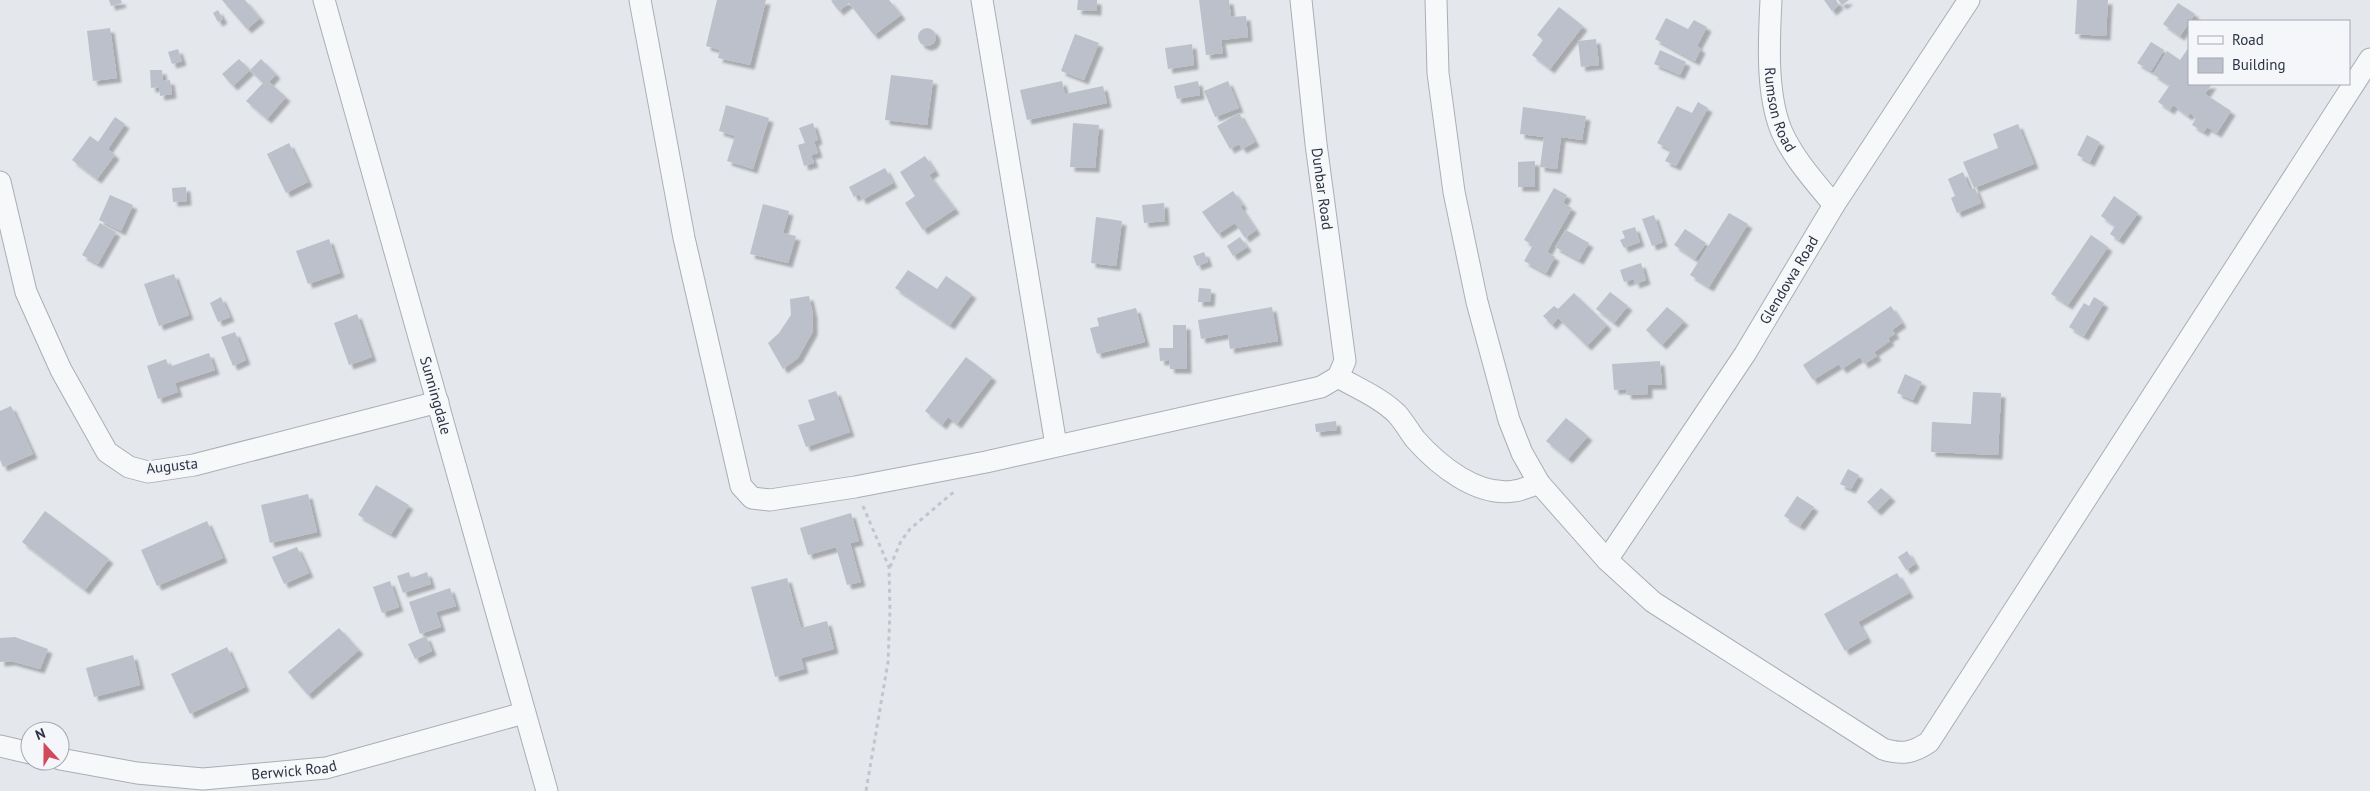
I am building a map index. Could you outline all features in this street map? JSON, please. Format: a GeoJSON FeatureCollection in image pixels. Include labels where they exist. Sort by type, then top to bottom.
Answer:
{"type":"FeatureCollection","features":[{"type":"Feature","properties":{"kind":"street","name":"Sunningdale"},"geometry":{"type":"LineString","coordinates":[[324,0],[547,791]]}},
{"type":"Feature","properties":{"kind":"street"},"geometry":{"type":"LineString","coordinates":[[640,0],[684,238],[742,486],[752,498],[770,500],[855,487],[986,462],[1321,387],[1338,377],[1381,402],[1396,414],[1416,440],[1439,461],[1472,485],[1497,491],[1513,491],[1539,483]]}},
{"type":"Feature","properties":{"kind":"street"},"geometry":{"type":"LineString","coordinates":[[982,0],[1056,446]]}},
{"type":"Feature","properties":{"kind":"street","name":"Dunbar Road"},"geometry":{"type":"LineString","coordinates":[[1301,0],[1316,144],[1345,361],[1338,377]]}},
{"type":"Feature","properties":{"kind":"street"},"geometry":{"type":"LineString","coordinates":[[1436,0],[1438,73],[1454,192],[1477,302],[1509,420],[1522,454],[1539,483],[1607,560],[1652,602],[1883,749],[1895,753],[1907,753],[1918,750],[1929,742],[2370,58]]}},
{"type":"Feature","properties":{"kind":"street","name":"Rumson Road"},"geometry":{"type":"LineString","coordinates":[[1771,0],[1769,35],[1773,97],[1781,130],[1805,171],[1834,205]]}},
{"type":"Feature","properties":{"kind":"street","name":"Glendowa Road"},"geometry":{"type":"LineString","coordinates":[[1607,560],[1745,354],[1834,205],[1969,0]]}},
{"type":"Feature","properties":{"kind":"street","name":"Augusta"},"geometry":{"type":"LineString","coordinates":[[0,182],[26,292],[61,370],[107,452],[129,467],[148,472],[194,466],[438,402]]}},
{"type":"Feature","properties":{"kind":"street","name":"Berwick Road"},"geometry":{"type":"LineString","coordinates":[[70,761],[137,773],[203,779],[326,768],[524,713]]}},
{"type":"Feature","properties":{"kind":"street"},"geometry":{"type":"LineString","coordinates":[[0,746],[20,750]]}},
{"type":"Feature","properties":{"kind":"path"},"geometry":{"type":"LineString","coordinates":[[889,567],[901,541],[910,529],[960,486]]}},
{"type":"Feature","properties":{"kind":"path"},"geometry":{"type":"LineString","coordinates":[[855,487],[889,567],[888,662],[866,791]]}},
{"type":"Feature","properties":{"kind":"building"},"geometry":{"type":"Polygon","coordinates":[[[109,0],[121,0],[122,3],[111,6],[109,0]]]}},
{"type":"Feature","properties":{"kind":"building"},"geometry":{"type":"Polygon","coordinates":[[[222,0],[245,0],[260,18],[247,29],[222,0]]]}},
{"type":"Feature","properties":{"kind":"building"},"geometry":{"type":"Polygon","coordinates":[[[717,0],[766,0],[750,65],[718,58],[720,50],[706,46],[717,0]]]}},
{"type":"Feature","properties":{"kind":"building"},"geometry":{"type":"Polygon","coordinates":[[[889,0],[901,15],[874,35],[849,3],[839,11],[831,1],[889,0]]]}},
{"type":"Feature","properties":{"kind":"building"},"geometry":{"type":"Polygon","coordinates":[[[1078,0],[1097,0],[1097,11],[1077,10],[1078,0]]]}},
{"type":"Feature","properties":{"kind":"building"},"geometry":{"type":"Polygon","coordinates":[[[1199,0],[1229,0],[1231,17],[1246,16],[1248,37],[1221,40],[1223,53],[1206,55],[1199,0]]]}},
{"type":"Feature","properties":{"kind":"building"},"geometry":{"type":"Polygon","coordinates":[[[1824,0],[1836,0],[1839,5],[1832,11],[1824,0]]]}},
{"type":"Feature","properties":{"kind":"building"},"geometry":{"type":"Polygon","coordinates":[[[1838,0],[1849,0],[1842,5],[1838,0]]]}},
{"type":"Feature","properties":{"kind":"building"},"geometry":{"type":"Polygon","coordinates":[[[2077,0],[2108,0],[2106,36],[2075,34],[2077,0]]]}},
{"type":"Feature","properties":{"kind":"building"},"geometry":{"type":"Polygon","coordinates":[[[2178,3],[2195,14],[2191,20],[2188,20],[2188,24],[2180,36],[2163,24],[2178,3]]]}},
{"type":"Feature","properties":{"kind":"building"},"geometry":{"type":"Polygon","coordinates":[[[1559,7],[1583,26],[1550,69],[1532,55],[1543,40],[1537,35],[1559,7]]]}},
{"type":"Feature","properties":{"kind":"building"},"geometry":{"type":"Polygon","coordinates":[[[218,10],[223,19],[218,22],[213,13],[218,10]]]}},
{"type":"Feature","properties":{"kind":"building"},"geometry":{"type":"Polygon","coordinates":[[[1666,18],[1688,29],[1694,20],[1707,27],[1697,46],[1701,49],[1695,61],[1655,39],[1666,18]]]}},
{"type":"Feature","properties":{"kind":"building"},"geometry":{"type":"Polygon","coordinates":[[[110,28],[117,78],[93,81],[87,31],[110,28]]]}},
{"type":"Feature","properties":{"kind":"building"},"geometry":{"type":"Polygon","coordinates":[[[927,28],[933,31],[936,37],[933,43],[927,46],[921,43],[918,37],[921,31],[927,28]]]}},
{"type":"Feature","properties":{"kind":"building"},"geometry":{"type":"Polygon","coordinates":[[[1075,34],[1099,43],[1084,80],[1061,71],[1075,34]]]}},
{"type":"Feature","properties":{"kind":"building"},"geometry":{"type":"Polygon","coordinates":[[[1596,39],[1599,65],[1581,67],[1578,41],[1596,39]]]}},
{"type":"Feature","properties":{"kind":"building"},"geometry":{"type":"Polygon","coordinates":[[[2151,42],[2164,50],[2151,71],[2137,63],[2151,42]]]}},
{"type":"Feature","properties":{"kind":"building"},"geometry":{"type":"Polygon","coordinates":[[[1192,44],[1194,65],[1168,69],[1165,48],[1192,44]]]}},
{"type":"Feature","properties":{"kind":"building"},"geometry":{"type":"Polygon","coordinates":[[[2188,48],[2188,85],[2211,85],[2205,94],[2231,111],[2217,133],[2207,127],[2204,132],[2192,125],[2196,118],[2190,113],[2188,116],[2173,105],[2170,110],[2158,102],[2170,85],[2153,74],[2167,51],[2180,60],[2188,48]]]}},
{"type":"Feature","properties":{"kind":"building"},"geometry":{"type":"Polygon","coordinates":[[[178,49],[182,61],[172,64],[168,52],[178,49]]]}},
{"type":"Feature","properties":{"kind":"building"},"geometry":{"type":"Polygon","coordinates":[[[1660,50],[1686,62],[1680,75],[1654,64],[1660,50]]]}},
{"type":"Feature","properties":{"kind":"building"},"geometry":{"type":"Polygon","coordinates":[[[239,59],[250,70],[233,86],[222,74],[239,59]]]}},
{"type":"Feature","properties":{"kind":"building"},"geometry":{"type":"Polygon","coordinates":[[[261,59],[276,74],[269,82],[286,97],[267,119],[246,101],[263,83],[250,70],[261,59]]]}},
{"type":"Feature","properties":{"kind":"building"},"geometry":{"type":"Polygon","coordinates":[[[150,70],[162,70],[163,81],[170,80],[172,94],[160,96],[159,87],[151,88],[150,70]]]}},
{"type":"Feature","properties":{"kind":"building"},"geometry":{"type":"Polygon","coordinates":[[[891,75],[933,80],[927,125],[885,120],[891,75]]]}},
{"type":"Feature","properties":{"kind":"building"},"geometry":{"type":"Polygon","coordinates":[[[1062,81],[1065,94],[1103,86],[1107,103],[1027,120],[1020,90],[1062,81]]]}},
{"type":"Feature","properties":{"kind":"building"},"geometry":{"type":"Polygon","coordinates":[[[1198,81],[1200,95],[1177,99],[1174,86],[1198,81]]]}},
{"type":"Feature","properties":{"kind":"building"},"geometry":{"type":"Polygon","coordinates":[[[1228,81],[1239,108],[1215,117],[1204,91],[1228,81]]]}},
{"type":"Feature","properties":{"kind":"building"},"geometry":{"type":"Polygon","coordinates":[[[1698,102],[1708,108],[1676,166],[1665,161],[1671,150],[1657,143],[1677,106],[1692,113],[1698,102]]]}},
{"type":"Feature","properties":{"kind":"building"},"geometry":{"type":"Polygon","coordinates":[[[726,105],[769,118],[753,169],[727,161],[735,136],[719,131],[726,105]]]}},
{"type":"Feature","properties":{"kind":"building"},"geometry":{"type":"Polygon","coordinates":[[[1523,107],[1586,116],[1582,140],[1561,137],[1557,169],[1540,167],[1544,137],[1520,134],[1523,107]]]}},
{"type":"Feature","properties":{"kind":"building"},"geometry":{"type":"Polygon","coordinates":[[[1239,113],[1255,142],[1242,149],[1239,144],[1230,149],[1217,126],[1239,113]]]}},
{"type":"Feature","properties":{"kind":"building"},"geometry":{"type":"Polygon","coordinates":[[[115,117],[125,124],[108,149],[115,155],[97,179],[72,160],[90,136],[98,142],[115,117]]]}},
{"type":"Feature","properties":{"kind":"building"},"geometry":{"type":"Polygon","coordinates":[[[813,123],[818,140],[814,141],[818,153],[811,155],[814,163],[804,166],[798,145],[805,143],[799,128],[813,123]]]}},
{"type":"Feature","properties":{"kind":"building"},"geometry":{"type":"Polygon","coordinates":[[[1073,123],[1099,125],[1095,168],[1070,167],[1073,123]]]}},
{"type":"Feature","properties":{"kind":"building"},"geometry":{"type":"Polygon","coordinates":[[[2018,124],[2034,164],[1974,188],[1963,162],[1998,148],[1993,134],[2018,124]]]}},
{"type":"Feature","properties":{"kind":"building"},"geometry":{"type":"Polygon","coordinates":[[[2087,135],[2100,142],[2090,162],[2077,155],[2087,135]]]}},
{"type":"Feature","properties":{"kind":"building"},"geometry":{"type":"Polygon","coordinates":[[[289,143],[308,182],[286,193],[267,154],[289,143]]]}},
{"type":"Feature","properties":{"kind":"building"},"geometry":{"type":"Polygon","coordinates":[[[925,156],[935,171],[929,175],[955,209],[923,230],[905,203],[915,196],[900,172],[925,156]]]}},
{"type":"Feature","properties":{"kind":"building"},"geometry":{"type":"Polygon","coordinates":[[[1535,161],[1535,187],[1518,187],[1518,162],[1535,161]]]}},
{"type":"Feature","properties":{"kind":"building"},"geometry":{"type":"Polygon","coordinates":[[[885,168],[893,183],[862,200],[859,194],[854,197],[849,187],[885,168]]]}},
{"type":"Feature","properties":{"kind":"building"},"geometry":{"type":"Polygon","coordinates":[[[1963,172],[1970,190],[1975,188],[1981,203],[1957,213],[1951,198],[1955,196],[1948,179],[1963,172]]]}},
{"type":"Feature","properties":{"kind":"building"},"geometry":{"type":"Polygon","coordinates":[[[186,187],[187,201],[173,202],[172,188],[186,187]]]}},
{"type":"Feature","properties":{"kind":"building"},"geometry":{"type":"Polygon","coordinates":[[[1554,188],[1567,195],[1563,203],[1572,208],[1547,252],[1555,257],[1546,273],[1524,261],[1533,245],[1524,240],[1554,188]]]}},
{"type":"Feature","properties":{"kind":"building"},"geometry":{"type":"Polygon","coordinates":[[[1233,191],[1243,205],[1240,206],[1256,230],[1245,238],[1235,223],[1218,234],[1202,212],[1233,191]]]}},
{"type":"Feature","properties":{"kind":"building"},"geometry":{"type":"Polygon","coordinates":[[[110,195],[133,205],[121,231],[99,220],[110,195]]]}},
{"type":"Feature","properties":{"kind":"building"},"geometry":{"type":"Polygon","coordinates":[[[2114,196],[2138,213],[2119,240],[2110,234],[2115,226],[2101,216],[2114,196]]]}},
{"type":"Feature","properties":{"kind":"building"},"geometry":{"type":"Polygon","coordinates":[[[1164,203],[1165,221],[1144,223],[1142,205],[1164,203]]]}},
{"type":"Feature","properties":{"kind":"building"},"geometry":{"type":"Polygon","coordinates":[[[763,204],[789,211],[783,233],[796,236],[788,263],[750,254],[763,204]]]}},
{"type":"Feature","properties":{"kind":"building"},"geometry":{"type":"Polygon","coordinates":[[[1729,213],[1748,224],[1709,287],[1690,275],[1729,213]]]}},
{"type":"Feature","properties":{"kind":"building"},"geometry":{"type":"Polygon","coordinates":[[[1654,215],[1663,242],[1652,246],[1642,219],[1654,215]]]}},
{"type":"Feature","properties":{"kind":"building"},"geometry":{"type":"Polygon","coordinates":[[[1096,217],[1122,221],[1116,266],[1091,263],[1096,217]]]}},
{"type":"Feature","properties":{"kind":"building"},"geometry":{"type":"Polygon","coordinates":[[[100,223],[116,232],[98,264],[82,255],[100,223]]]}},
{"type":"Feature","properties":{"kind":"building"},"geometry":{"type":"Polygon","coordinates":[[[1635,227],[1640,242],[1624,248],[1620,240],[1625,238],[1622,231],[1635,227]]]}},
{"type":"Feature","properties":{"kind":"building"},"geometry":{"type":"Polygon","coordinates":[[[1685,229],[1706,243],[1695,259],[1674,245],[1685,229]]]}},
{"type":"Feature","properties":{"kind":"building"},"geometry":{"type":"Polygon","coordinates":[[[1566,230],[1589,243],[1579,260],[1555,247],[1566,230]]]}},
{"type":"Feature","properties":{"kind":"building"},"geometry":{"type":"Polygon","coordinates":[[[2091,235],[2108,247],[2068,305],[2051,294],[2091,235]]]}},
{"type":"Feature","properties":{"kind":"building"},"geometry":{"type":"Polygon","coordinates":[[[1240,237],[1247,247],[1233,256],[1227,246],[1240,237]]]}},
{"type":"Feature","properties":{"kind":"building"},"geometry":{"type":"Polygon","coordinates":[[[329,239],[340,273],[308,284],[296,251],[329,239]]]}},
{"type":"Feature","properties":{"kind":"building"},"geometry":{"type":"Polygon","coordinates":[[[1204,252],[1208,262],[1197,266],[1193,256],[1204,252]]]}},
{"type":"Feature","properties":{"kind":"building"},"geometry":{"type":"Polygon","coordinates":[[[1641,263],[1646,280],[1635,284],[1634,279],[1624,282],[1620,270],[1641,263]]]}},
{"type":"Feature","properties":{"kind":"building"},"geometry":{"type":"Polygon","coordinates":[[[908,270],[937,289],[946,276],[972,294],[950,325],[895,288],[908,270]]]}},
{"type":"Feature","properties":{"kind":"building"},"geometry":{"type":"Polygon","coordinates":[[[174,274],[189,315],[159,326],[144,284],[174,274]]]}},
{"type":"Feature","properties":{"kind":"building"},"geometry":{"type":"Polygon","coordinates":[[[1199,288],[1211,289],[1210,302],[1198,302],[1199,288]]]}},
{"type":"Feature","properties":{"kind":"building"},"geometry":{"type":"Polygon","coordinates":[[[1610,292],[1628,306],[1614,323],[1596,309],[1610,292]]]}},
{"type":"Feature","properties":{"kind":"building"},"geometry":{"type":"Polygon","coordinates":[[[1574,293],[1607,325],[1587,346],[1558,318],[1552,325],[1543,316],[1554,306],[1558,309],[1574,293]]]}},
{"type":"Feature","properties":{"kind":"building"},"geometry":{"type":"Polygon","coordinates":[[[809,296],[813,314],[813,331],[798,358],[783,369],[768,343],[779,333],[791,315],[790,299],[809,296]]]}},
{"type":"Feature","properties":{"kind":"building"},"geometry":{"type":"Polygon","coordinates":[[[221,297],[230,317],[218,322],[210,303],[221,297]]]}},
{"type":"Feature","properties":{"kind":"building"},"geometry":{"type":"Polygon","coordinates":[[[2094,297],[2104,303],[2084,336],[2069,327],[2084,303],[2089,306],[2094,297]]]}},
{"type":"Feature","properties":{"kind":"building"},"geometry":{"type":"Polygon","coordinates":[[[1891,306],[1902,323],[1892,330],[1895,334],[1888,338],[1890,341],[1874,352],[1877,356],[1864,364],[1860,357],[1842,369],[1839,364],[1813,380],[1803,365],[1891,306]]]}},
{"type":"Feature","properties":{"kind":"building"},"geometry":{"type":"Polygon","coordinates":[[[1272,307],[1278,341],[1230,349],[1228,334],[1201,339],[1198,320],[1272,307]]]}},
{"type":"Feature","properties":{"kind":"building"},"geometry":{"type":"Polygon","coordinates":[[[1667,307],[1684,321],[1662,345],[1646,330],[1667,307]]]}},
{"type":"Feature","properties":{"kind":"building"},"geometry":{"type":"Polygon","coordinates":[[[1136,308],[1145,342],[1097,354],[1090,328],[1099,326],[1097,318],[1136,308]]]}},
{"type":"Feature","properties":{"kind":"building"},"geometry":{"type":"Polygon","coordinates":[[[357,314],[372,357],[349,365],[334,323],[357,314]]]}},
{"type":"Feature","properties":{"kind":"building"},"geometry":{"type":"Polygon","coordinates":[[[1173,325],[1186,325],[1187,369],[1170,369],[1169,360],[1160,361],[1159,348],[1173,348],[1173,325]]]}},
{"type":"Feature","properties":{"kind":"building"},"geometry":{"type":"Polygon","coordinates":[[[235,332],[246,360],[233,366],[221,337],[235,332]]]}},
{"type":"Feature","properties":{"kind":"building"},"geometry":{"type":"Polygon","coordinates":[[[209,353],[215,370],[175,383],[178,392],[158,399],[147,366],[166,359],[169,367],[209,353]]]}},
{"type":"Feature","properties":{"kind":"building"},"geometry":{"type":"Polygon","coordinates":[[[966,357],[992,377],[957,424],[948,417],[942,425],[925,411],[966,357]]]}},
{"type":"Feature","properties":{"kind":"building"},"geometry":{"type":"Polygon","coordinates":[[[1660,361],[1662,385],[1648,385],[1648,394],[1627,395],[1626,389],[1614,390],[1612,364],[1660,361]]]}},
{"type":"Feature","properties":{"kind":"building"},"geometry":{"type":"Polygon","coordinates":[[[1905,374],[1922,382],[1913,400],[1897,393],[1905,374]]]}},
{"type":"Feature","properties":{"kind":"building"},"geometry":{"type":"Polygon","coordinates":[[[836,391],[850,432],[806,447],[798,425],[815,420],[808,400],[836,391]]]}},
{"type":"Feature","properties":{"kind":"building"},"geometry":{"type":"Polygon","coordinates":[[[1973,392],[2001,393],[1998,455],[1931,452],[1932,422],[1971,424],[1973,392]]]}},
{"type":"Feature","properties":{"kind":"building"},"geometry":{"type":"Polygon","coordinates":[[[11,406],[33,454],[3,467],[0,460],[0,411],[11,406]]]}},
{"type":"Feature","properties":{"kind":"building"},"geometry":{"type":"Polygon","coordinates":[[[1566,418],[1588,436],[1568,459],[1546,441],[1566,418]]]}},
{"type":"Feature","properties":{"kind":"building"},"geometry":{"type":"Polygon","coordinates":[[[1336,421],[1337,430],[1316,432],[1315,424],[1336,421]]]}},
{"type":"Feature","properties":{"kind":"building"},"geometry":{"type":"Polygon","coordinates":[[[1848,469],[1859,475],[1851,489],[1840,484],[1848,469]]]}},
{"type":"Feature","properties":{"kind":"building"},"geometry":{"type":"Polygon","coordinates":[[[376,485],[409,505],[391,534],[358,515],[376,485]]]}},
{"type":"Feature","properties":{"kind":"building"},"geometry":{"type":"Polygon","coordinates":[[[1881,488],[1891,497],[1877,511],[1867,502],[1881,488]]]}},
{"type":"Feature","properties":{"kind":"building"},"geometry":{"type":"Polygon","coordinates":[[[308,494],[317,532],[270,543],[261,505],[308,494]]]}},
{"type":"Feature","properties":{"kind":"building"},"geometry":{"type":"Polygon","coordinates":[[[1797,496],[1814,507],[1800,526],[1784,516],[1797,496]]]}},
{"type":"Feature","properties":{"kind":"building"},"geometry":{"type":"Polygon","coordinates":[[[45,511],[109,559],[85,590],[22,542],[45,511]]]}},
{"type":"Feature","properties":{"kind":"building"},"geometry":{"type":"Polygon","coordinates":[[[851,513],[859,541],[850,543],[861,582],[847,585],[836,547],[808,555],[800,528],[851,513]]]}},
{"type":"Feature","properties":{"kind":"building"},"geometry":{"type":"Polygon","coordinates":[[[207,521],[223,558],[157,586],[141,550],[207,521]]]}},
{"type":"Feature","properties":{"kind":"building"},"geometry":{"type":"Polygon","coordinates":[[[297,547],[309,573],[284,584],[272,557],[297,547]]]}},
{"type":"Feature","properties":{"kind":"building"},"geometry":{"type":"Polygon","coordinates":[[[1907,551],[1915,564],[1906,570],[1898,557],[1907,551]]]}},
{"type":"Feature","properties":{"kind":"building"},"geometry":{"type":"Polygon","coordinates":[[[409,572],[411,578],[427,572],[431,584],[403,593],[397,576],[409,572]]]}},
{"type":"Feature","properties":{"kind":"building"},"geometry":{"type":"Polygon","coordinates":[[[1897,573],[1909,593],[1858,622],[1867,638],[1845,651],[1824,614],[1897,573]]]}},
{"type":"Feature","properties":{"kind":"building"},"geometry":{"type":"Polygon","coordinates":[[[787,578],[801,628],[827,621],[834,649],[801,658],[804,669],[775,677],[751,587],[787,578]]]}},
{"type":"Feature","properties":{"kind":"building"},"geometry":{"type":"Polygon","coordinates":[[[390,581],[399,607],[382,613],[373,587],[390,581]]]}},
{"type":"Feature","properties":{"kind":"building"},"geometry":{"type":"Polygon","coordinates":[[[450,588],[456,606],[436,612],[441,627],[420,634],[409,602],[450,588]]]}},
{"type":"Feature","properties":{"kind":"building"},"geometry":{"type":"Polygon","coordinates":[[[339,628],[359,650],[308,695],[288,672],[339,628]]]}},
{"type":"Feature","properties":{"kind":"building"},"geometry":{"type":"Polygon","coordinates":[[[426,636],[432,651],[415,659],[408,644],[426,636]]]}},
{"type":"Feature","properties":{"kind":"building"},"geometry":{"type":"Polygon","coordinates":[[[15,637],[48,649],[40,669],[11,661],[0,662],[0,638],[15,637]]]}},
{"type":"Feature","properties":{"kind":"building"},"geometry":{"type":"Polygon","coordinates":[[[227,647],[245,687],[190,714],[171,674],[227,647]]]}},
{"type":"Feature","properties":{"kind":"building"},"geometry":{"type":"Polygon","coordinates":[[[133,655],[140,685],[94,697],[86,668],[133,655]]]}}]}
